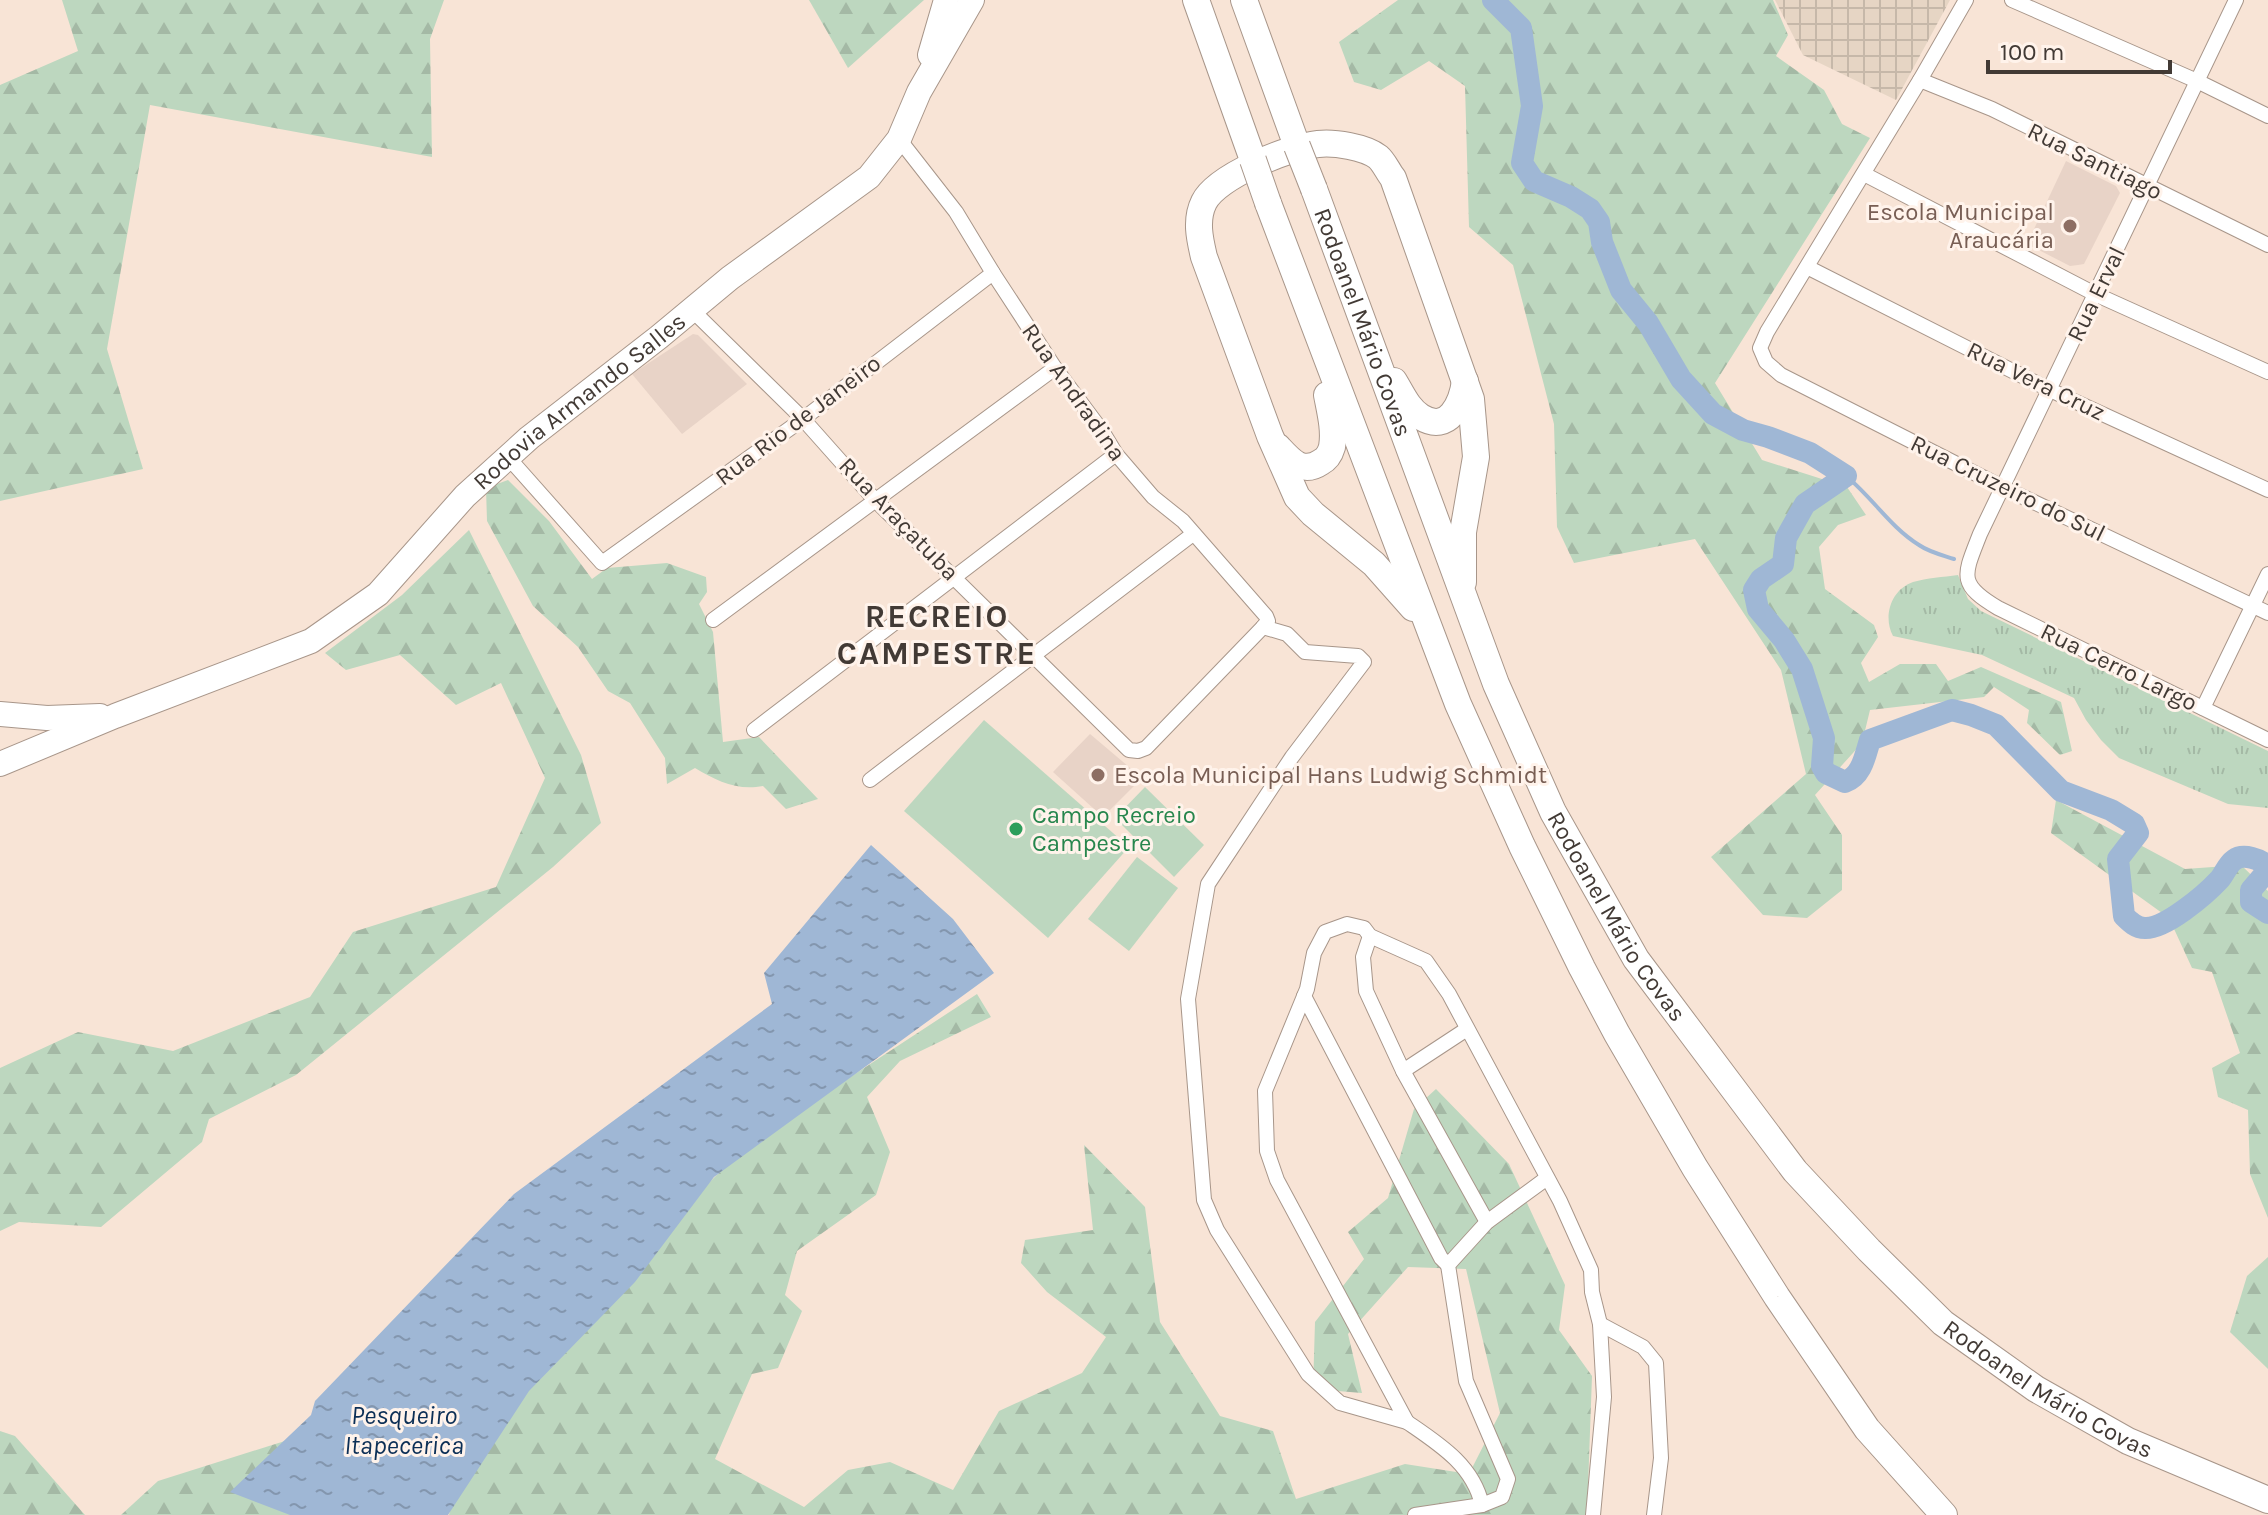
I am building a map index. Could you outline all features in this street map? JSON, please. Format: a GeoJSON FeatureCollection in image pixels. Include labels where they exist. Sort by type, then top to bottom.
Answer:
{"type":"FeatureCollection","features":[{"type":"Feature","properties":{"kind":"highway","name":"Rodoanel Mário Covas"},"geometry":{"type":"LineString","coordinates":[[1196,0],[1268,203],[1425,620],[1458,704],[1522,846],[1589,981],[1695,1168],[1867,1429],[1944,1515]]}},
{"type":"Feature","properties":{"kind":"highway","name":"Rodoanel Mário Covas"},"geometry":{"type":"LineString","coordinates":[[1244,0],[1496,684],[1553,812],[1636,959],[1795,1171],[1943,1323],[2036,1389],[2128,1441],[2268,1500]]}},
{"type":"Feature","properties":{"kind":"highway"},"geometry":{"type":"LineString","coordinates":[[1425,620],[1374,564],[1297,497],[1270,436],[1204,257],[1198,221],[1204,202],[1217,186],[1239,171],[1318,144],[1365,151],[1379,157],[1393,178],[1471,399],[1476,457],[1463,532],[1464,602]]}},
{"type":"Feature","properties":{"kind":"highway"},"geometry":{"type":"LineString","coordinates":[[1365,330],[1408,405],[1420,417],[1432,422],[1444,421],[1456,413],[1463,399],[1465,378]]}},
{"type":"Feature","properties":{"kind":"highway"},"geometry":{"type":"LineString","coordinates":[[1270,436],[1291,462],[1301,468],[1326,460],[1332,449],[1333,429],[1316,332]]}},
{"type":"Feature","properties":{"kind":"main road"},"geometry":{"type":"LineString","coordinates":[[919,92],[946,0]]}},
{"type":"Feature","properties":{"kind":"main road","name":"Rodovia Armando Salles"},"geometry":{"type":"LineString","coordinates":[[0,764],[311,641],[378,594],[465,496],[507,456],[691,309],[869,177],[899,139],[919,92],[972,0]]}},
{"type":"Feature","properties":{"kind":"main road","name":"Rodovia Armando Salles"},"geometry":{"type":"LineString","coordinates":[[0,714],[47,718],[115,716]]}},
{"type":"Feature","properties":{"kind":"street"},"geometry":{"type":"LineString","coordinates":[[1807,267],[1966,0]]}},
{"type":"Feature","properties":{"kind":"street"},"geometry":{"type":"LineString","coordinates":[[2012,0],[2197,81],[2268,116]]}},
{"type":"Feature","properties":{"kind":"street","name":"Rua Erval"},"geometry":{"type":"LineString","coordinates":[[1971,590],[1969,562],[2002,487],[2236,0]]}},
{"type":"Feature","properties":{"kind":"street","name":"Rua Santiago"},"geometry":{"type":"LineString","coordinates":[[1920,80],[1992,109],[2268,245]]}},
{"type":"Feature","properties":{"kind":"street","name":"Rua Andradina"},"geometry":{"type":"LineString","coordinates":[[899,139],[956,212],[1055,368],[1116,454],[1153,497],[1183,521],[1266,616],[1268,621],[1263,627]]}},
{"type":"Feature","properties":{"kind":"street"},"geometry":{"type":"LineString","coordinates":[[1864,174],[2095,294],[2268,372]]}},
{"type":"Feature","properties":{"kind":"street","name":"Rua Cruzeiro do Sul"},"geometry":{"type":"LineString","coordinates":[[1807,267],[1760,348],[1766,362],[1781,375],[2002,487],[2268,613]]}},
{"type":"Feature","properties":{"kind":"street","name":"Rua Vera Cruz"},"geometry":{"type":"LineString","coordinates":[[1807,267],[2050,390],[2268,490]]}},
{"type":"Feature","properties":{"kind":"street","name":"Rua Rio de Janeiro"},"geometry":{"type":"LineString","coordinates":[[507,456],[602,563],[803,419],[993,273]]}},
{"type":"Feature","properties":{"kind":"street","name":"Rua Araçatuba"},"geometry":{"type":"LineString","coordinates":[[691,309],[803,419],[875,500],[1129,750],[1146,748],[1263,627]]}},
{"type":"Feature","properties":{"kind":"street"},"geometry":{"type":"LineString","coordinates":[[713,620],[1055,368]]}},
{"type":"Feature","properties":{"kind":"street"},"geometry":{"type":"LineString","coordinates":[[754,730],[1116,454]]}},
{"type":"Feature","properties":{"kind":"street"},"geometry":{"type":"LineString","coordinates":[[870,780],[1193,534]]}},
{"type":"Feature","properties":{"kind":"street"},"geometry":{"type":"LineString","coordinates":[[2203,708],[2268,574]]}},
{"type":"Feature","properties":{"kind":"street","name":"Rua Cerro Largo"},"geometry":{"type":"LineString","coordinates":[[1971,590],[1998,608],[2268,740]]}},
{"type":"Feature","properties":{"kind":"street"},"geometry":{"type":"LineString","coordinates":[[1263,627],[1287,634],[1305,652],[1358,656],[1364,662],[1292,757],[1208,884],[1188,999],[1204,1200],[1217,1230],[1308,1374],[1340,1403],[1407,1422],[1460,1461],[1478,1488],[1482,1505]]}},
{"type":"Feature","properties":{"kind":"street"},"geometry":{"type":"LineString","coordinates":[[1407,1422],[1277,1180],[1267,1151],[1265,1091],[1304,996],[1314,953],[1325,932],[1347,924],[1364,928],[1370,936],[1426,961],[1449,994],[1547,1178],[1591,1270],[1592,1292],[1600,1324],[1604,1397],[1593,1515]]}},
{"type":"Feature","properties":{"kind":"street"},"geometry":{"type":"LineString","coordinates":[[1370,936],[1363,957],[1366,991],[1403,1071],[1487,1222]]}},
{"type":"Feature","properties":{"kind":"street"},"geometry":{"type":"LineString","coordinates":[[1304,996],[1441,1258],[1448,1265],[1466,1381],[1508,1479],[1502,1497],[1482,1505],[1415,1515]]}},
{"type":"Feature","properties":{"kind":"street"},"geometry":{"type":"LineString","coordinates":[[1403,1071],[1467,1029]]}},
{"type":"Feature","properties":{"kind":"street"},"geometry":{"type":"LineString","coordinates":[[1448,1265],[1487,1222],[1547,1178]]}},
{"type":"Feature","properties":{"kind":"street"},"geometry":{"type":"LineString","coordinates":[[1600,1324],[1643,1347],[1656,1363],[1661,1458],[1654,1515]]}},
{"type":"Feature","properties":{"kind":"shaded area"},"geometry":{"type":"Polygon","coordinates":[[[1775,0],[1950,0],[1896,100],[1803,55],[1775,0]]]}},
{"type":"Feature","properties":{"kind":"shaded area","name":"Escola Municipal Araucária"},"geometry":{"type":"Polygon","coordinates":[[[2066,161],[2116,186],[2120,193],[2084,264],[2070,266],[2027,244],[2066,161]]]}},
{"type":"Feature","properties":{"kind":"shaded area"},"geometry":{"type":"Polygon","coordinates":[[[693,334],[698,335],[747,384],[682,434],[632,374],[693,334]]]}},
{"type":"Feature","properties":{"kind":"shaded area","name":"Escola Municipal Hans Ludwig Schmidt"},"geometry":{"type":"Polygon","coordinates":[[[1090,734],[1142,778],[1103,817],[1053,772],[1090,734]]]}},
{"type":"Feature","properties":{"kind":"green space"},"geometry":{"type":"Polygon","coordinates":[[[62,0],[444,0],[430,39],[432,157],[150,105],[107,349],[143,469],[0,501],[0,85],[78,51],[62,0]]]}},
{"type":"Feature","properties":{"kind":"green space"},"geometry":{"type":"Polygon","coordinates":[[[809,0],[924,0],[848,68],[809,0]]]}},
{"type":"Feature","properties":{"kind":"green space"},"geometry":{"type":"Polygon","coordinates":[[[1398,0],[1773,0],[1788,35],[1776,56],[1824,90],[1842,124],[1870,138],[1715,383],[1762,460],[1847,487],[1866,515],[1838,525],[1819,547],[1825,589],[1874,625],[1878,637],[1861,663],[1869,682],[1900,664],[1936,664],[1948,681],[1981,667],[2061,702],[2072,751],[2060,755],[2027,723],[2029,710],[1994,687],[1984,697],[1870,710],[1862,743],[1815,795],[1842,835],[1842,890],[1807,918],[1763,915],[1711,857],[1806,774],[1781,670],[1695,539],[1574,563],[1557,527],[1554,424],[1513,265],[1469,227],[1465,86],[1429,61],[1381,90],[1354,82],[1339,42],[1398,0]]]}},
{"type":"Feature","properties":{"kind":"green space"},"geometry":{"type":"Polygon","coordinates":[[[508,480],[549,521],[592,579],[607,568],[667,563],[706,577],[707,592],[699,604],[713,632],[723,742],[759,737],[818,799],[786,809],[763,786],[728,784],[695,768],[667,784],[665,758],[630,703],[608,691],[578,647],[533,606],[487,521],[486,488],[508,480]]]}},
{"type":"Feature","properties":{"kind":"green space"},"geometry":{"type":"Polygon","coordinates":[[[469,530],[581,755],[601,823],[553,867],[296,1075],[209,1119],[202,1142],[101,1227],[19,1222],[0,1231],[0,1068],[78,1032],[173,1051],[310,997],[353,932],[496,887],[545,778],[501,683],[456,705],[400,655],[346,670],[325,653],[402,595],[469,530]]]}},
{"type":"Feature","properties":{"kind":"green space"},"geometry":{"type":"Polygon","coordinates":[[[1958,575],[1968,599],[1981,611],[2268,751],[2268,808],[2228,804],[2119,758],[2086,720],[2074,698],[1982,655],[1893,636],[1889,613],[1899,591],[1913,582],[1958,575]]]}},
{"type":"Feature","properties":{"kind":"green space","name":"Campo Recreio Campestre"},"geometry":{"type":"Polygon","coordinates":[[[984,720],[1129,847],[1048,938],[904,811],[984,720]]]}},
{"type":"Feature","properties":{"kind":"green space"},"geometry":{"type":"Polygon","coordinates":[[[1145,787],[1204,845],[1174,877],[1115,818],[1145,787]]]}},
{"type":"Feature","properties":{"kind":"green space"},"geometry":{"type":"Polygon","coordinates":[[[2056,800],[2185,869],[2241,865],[2268,891],[2268,1218],[2250,1174],[2248,1110],[2218,1097],[2212,1068],[2240,1053],[2212,972],[2192,968],[2169,918],[2051,833],[2056,800]]]}},
{"type":"Feature","properties":{"kind":"green space"},"geometry":{"type":"Polygon","coordinates":[[[1137,857],[1178,888],[1129,951],[1088,919],[1137,857]]]}},
{"type":"Feature","properties":{"kind":"green space"},"geometry":{"type":"Polygon","coordinates":[[[977,994],[991,1017],[900,1061],[867,1097],[890,1152],[876,1195],[797,1251],[785,1295],[802,1311],[778,1368],[752,1374],[715,1459],[804,1507],[848,1470],[890,1462],[953,1490],[999,1411],[1082,1373],[1106,1337],[1047,1292],[1021,1263],[1025,1240],[1093,1230],[1084,1145],[1145,1207],[1160,1322],[1220,1416],[1273,1431],[1296,1499],[1405,1464],[1469,1474],[1500,1413],[1466,1269],[1408,1267],[1348,1334],[1362,1393],[1313,1389],[1315,1322],[1364,1259],[1348,1232],[1388,1198],[1414,1109],[1436,1089],[1509,1164],[1565,1285],[1559,1330],[1592,1376],[1587,1515],[449,1515],[464,1449],[627,1263],[782,1111],[832,1089],[977,994]]]}},
{"type":"Feature","properties":{"kind":"green space"},"geometry":{"type":"Polygon","coordinates":[[[2268,1257],[2268,1369],[2230,1332],[2247,1276],[2268,1257]]]}},
{"type":"Feature","properties":{"kind":"green space"},"geometry":{"type":"Polygon","coordinates":[[[0,1431],[15,1436],[85,1515],[0,1515],[0,1431]]]}},
{"type":"Feature","properties":{"kind":"green space"},"geometry":{"type":"Polygon","coordinates":[[[288,1440],[374,1515],[121,1515],[158,1481],[288,1440]]]}},
{"type":"Feature","properties":{"kind":"water","name":"Pesqueiro Itapecerica"},"geometry":{"type":"Polygon","coordinates":[[[871,845],[953,919],[994,973],[714,1177],[635,1282],[529,1391],[448,1515],[290,1515],[230,1492],[311,1415],[315,1401],[514,1194],[772,1004],[764,973],[871,845]]]}},
{"type":"Feature","properties":{"kind":"waterway"},"geometry":{"type":"LineString","coordinates":[[1493,0],[1521,28],[1532,106],[1522,163],[1534,181],[1590,209],[1599,222],[1602,242],[1621,290],[1648,323],[1681,379],[1713,414],[1743,430],[1810,453],[1846,476],[1805,504],[1786,538],[1783,564],[1761,579],[1754,590],[1758,609],[1784,640],[1802,669],[1824,738],[1822,766],[1826,773],[1845,782],[1862,765],[1870,740],[1952,710],[1996,725],[2061,791],[2111,810],[2134,824],[2138,833],[2118,859],[2124,916],[2136,926],[2153,927],[2174,917],[2213,886],[2238,858],[2252,858],[2268,867]]}},
{"type":"Feature","properties":{"kind":"waterway"},"geometry":{"type":"LineString","coordinates":[[1846,476],[1909,538],[1927,550],[1954,559]]}},
{"type":"Feature","properties":{"kind":"waterway"},"geometry":{"type":"LineString","coordinates":[[2268,870],[2251,890],[2251,902],[2268,913]]}},
{"type":"Feature","properties":{"kind":"place","name":"Escola Municipal Araucária"},"geometry":{"type":"Point","coordinates":[2070,226]}},
{"type":"Feature","properties":{"kind":"place","name":"Escola Municipal Hans Ludwig Schmidt"},"geometry":{"type":"Point","coordinates":[1098,775]}},
{"type":"Feature","properties":{"kind":"place","name":"Campo Recreio Campestre"},"geometry":{"type":"Point","coordinates":[1016,829]}},
{"type":"Feature","properties":{"kind":"district","name":"RECREIO CAMPESTRE"},"geometry":{"type":"Point","coordinates":[937,634]}}]}
